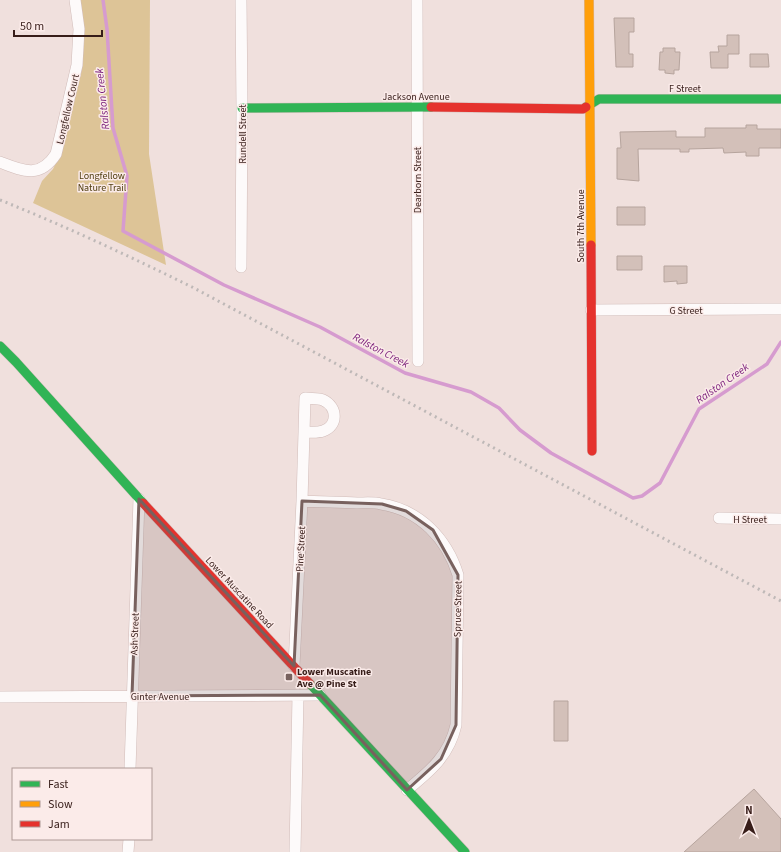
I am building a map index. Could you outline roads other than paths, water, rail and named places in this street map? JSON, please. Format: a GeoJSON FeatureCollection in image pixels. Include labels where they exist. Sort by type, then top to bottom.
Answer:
{"type":"FeatureCollection","features":[{"type":"Feature","properties":{"kind":"street","name":"Longfellow Court"},"geometry":{"type":"LineString","coordinates":[[0,162],[25,171],[35,171],[48,165],[56,154],[77,65],[79,29],[75,0]]}},
{"type":"Feature","properties":{"kind":"street","name":"Rundell Street"},"geometry":{"type":"LineString","coordinates":[[241,0],[241,267]]}},
{"type":"Feature","properties":{"kind":"street","name":"Dearborn Street"},"geometry":{"type":"LineString","coordinates":[[417,0],[416,107],[418,361]]}},
{"type":"Feature","properties":{"kind":"street","name":"South 7th Avenue"},"geometry":{"type":"LineString","coordinates":[[589,0],[592,451]]}},
{"type":"Feature","properties":{"kind":"street","name":"F Street"},"geometry":{"type":"LineString","coordinates":[[590,105],[599,99],[781,99]]}},
{"type":"Feature","properties":{"kind":"street","name":"Jackson Avenue"},"geometry":{"type":"LineString","coordinates":[[242,108],[416,107],[583,109],[590,105]]}},
{"type":"Feature","properties":{"kind":"street","name":"G Street"},"geometry":{"type":"LineString","coordinates":[[591,310],[781,309]]}},
{"type":"Feature","properties":{"kind":"street","name":"Lower Muscatine Road"},"geometry":{"type":"LineString","coordinates":[[0,346],[465,852]]}},
{"type":"Feature","properties":{"kind":"street","name":"Pine Street"},"geometry":{"type":"LineString","coordinates":[[294,666],[304,432]]}},
{"type":"Feature","properties":{"kind":"street","name":"Ash Street"},"geometry":{"type":"LineString","coordinates":[[130,768],[139,499]]}},
{"type":"Feature","properties":{"kind":"street","name":"Spruce Street"},"geometry":{"type":"LineString","coordinates":[[302,501],[382,504],[406,511],[420,519],[433,530],[454,564],[458,575],[456,725],[454,734],[441,759],[431,770],[407,790]]}},
{"type":"Feature","properties":{"kind":"street","name":"H Street"},"geometry":{"type":"LineString","coordinates":[[719,518],[781,519]]}},
{"type":"Feature","properties":{"kind":"street"},"geometry":{"type":"LineString","coordinates":[[295,852],[298,695]]}},
{"type":"Feature","properties":{"kind":"street","name":"Ginter Avenue"},"geometry":{"type":"LineString","coordinates":[[0,697],[320,695]]}},
{"type":"Feature","properties":{"kind":"street"},"geometry":{"type":"LineString","coordinates":[[128,852],[129,840]]}},
{"type":"Feature","properties":{"kind":"waterway","name":"Ralston Creek"},"geometry":{"type":"LineString","coordinates":[[103,0],[107,29],[113,128],[127,176],[123,231],[224,285],[320,327],[405,373],[471,392],[499,408],[520,430],[551,453],[633,498],[642,496],[660,483],[699,409],[767,364],[781,342]]}},
{"type":"Feature","properties":{"kind":"railway"},"geometry":{"type":"LineString","coordinates":[[0,200],[49,220],[192,287],[781,601]]}},
{"type":"Feature","properties":{"kind":"place","name":"Lower Muscatine Ave @ Pine St"},"geometry":{"type":"Point","coordinates":[289,677]}},
{"type":"Feature","properties":{"kind":"park label","name":"Longfellow Nature Trail"},"geometry":{"type":"Point","coordinates":[102,180]}}]}
